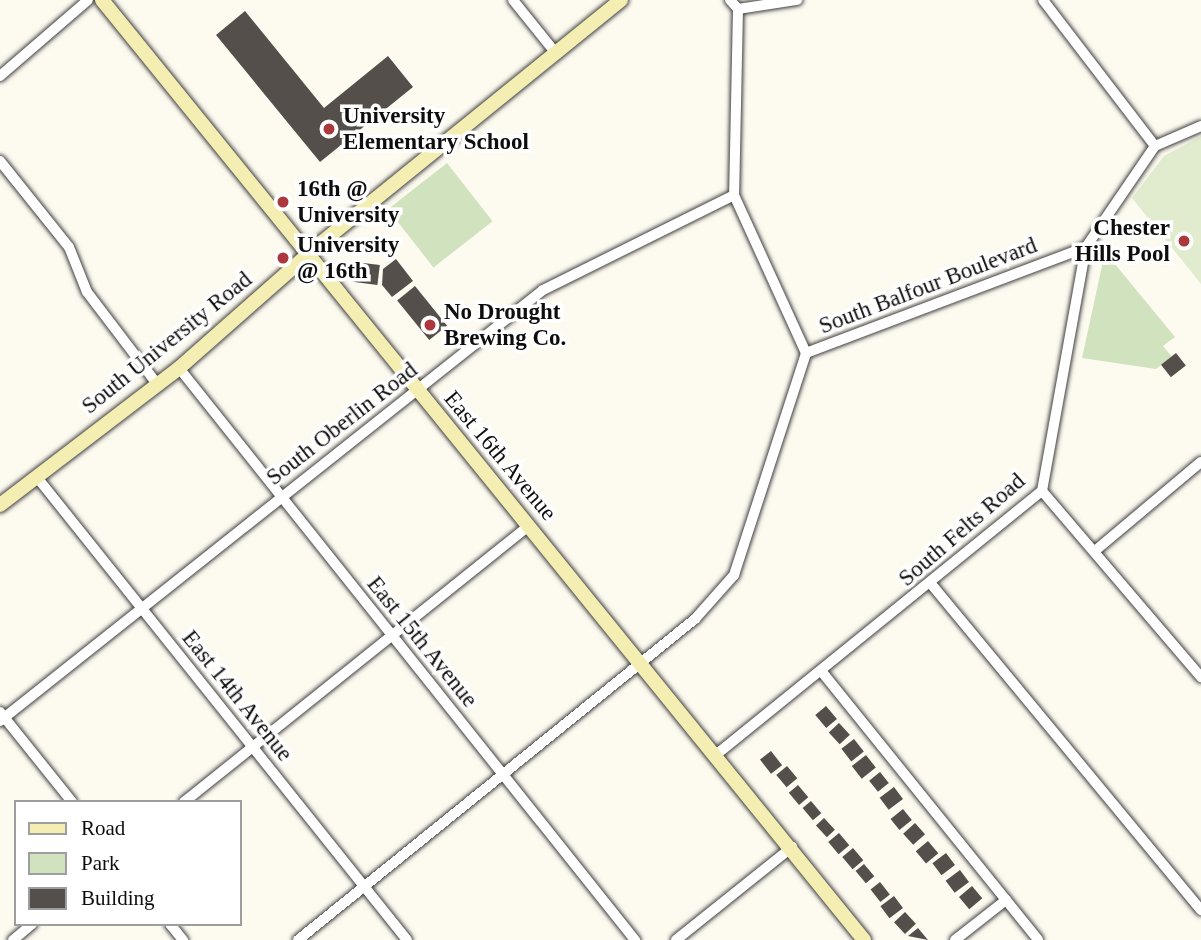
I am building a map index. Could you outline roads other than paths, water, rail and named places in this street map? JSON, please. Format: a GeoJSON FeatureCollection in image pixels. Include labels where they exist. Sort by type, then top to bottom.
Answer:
{"type":"FeatureCollection","features":[{"type":"Feature","properties":{"kind":"main road","name":"East 16th Avenue"},"geometry":{"type":"LineString","coordinates":[[102,0],[416,390],[717,754],[864,940]]}},
{"type":"Feature","properties":{"kind":"main road","name":"South University Road"},"geometry":{"type":"LineString","coordinates":[[0,505],[179,368],[308,254],[621,0]]}},
{"type":"Feature","properties":{"kind":"street"},"geometry":{"type":"LineString","coordinates":[[0,76],[88,0]]}},
{"type":"Feature","properties":{"kind":"street"},"geometry":{"type":"LineString","coordinates":[[513,0],[555,52]]}},
{"type":"Feature","properties":{"kind":"street"},"geometry":{"type":"LineString","coordinates":[[730,0],[738,9],[734,195],[806,353]]}},
{"type":"Feature","properties":{"kind":"street"},"geometry":{"type":"LineString","coordinates":[[738,9],[797,0]]}},
{"type":"Feature","properties":{"kind":"street"},"geometry":{"type":"LineString","coordinates":[[1043,0],[1155,146]]}},
{"type":"Feature","properties":{"kind":"street"},"geometry":{"type":"LineString","coordinates":[[1086,247],[1155,146],[1201,126]]}},
{"type":"Feature","properties":{"kind":"street"},"geometry":{"type":"LineString","coordinates":[[0,161],[69,247],[87,292],[157,384]]}},
{"type":"Feature","properties":{"kind":"street","name":"South Oberlin Road"},"geometry":{"type":"LineString","coordinates":[[2,717],[543,290],[734,195]]}},
{"type":"Feature","properties":{"kind":"street","name":"South Balfour Boulevard"},"geometry":{"type":"LineString","coordinates":[[298,940],[502,772],[695,619],[734,575],[806,353],[1086,247]]}},
{"type":"Feature","properties":{"kind":"street","name":"South Felts Road"},"geometry":{"type":"LineString","coordinates":[[717,754],[932,585],[1042,491],[1086,247]]}},
{"type":"Feature","properties":{"kind":"street","name":"East 15th Avenue"},"geometry":{"type":"LineString","coordinates":[[179,368],[635,940]]}},
{"type":"Feature","properties":{"kind":"street"},"geometry":{"type":"LineString","coordinates":[[1096,550],[1201,462]]}},
{"type":"Feature","properties":{"kind":"street","name":"East 14th Avenue"},"geometry":{"type":"LineString","coordinates":[[36,476],[407,940]]}},
{"type":"Feature","properties":{"kind":"street"},"geometry":{"type":"LineString","coordinates":[[1042,491],[1096,550],[1201,677]]}},
{"type":"Feature","properties":{"kind":"street"},"geometry":{"type":"LineString","coordinates":[[186,800],[528,526]]}},
{"type":"Feature","properties":{"kind":"street"},"geometry":{"type":"LineString","coordinates":[[932,585],[1201,910]]}},
{"type":"Feature","properties":{"kind":"street"},"geometry":{"type":"LineString","coordinates":[[822,672],[1038,940]]}},
{"type":"Feature","properties":{"kind":"street"},"geometry":{"type":"LineString","coordinates":[[2,717],[70,800]]}},
{"type":"Feature","properties":{"kind":"street"},"geometry":{"type":"LineString","coordinates":[[676,940],[792,848]]}},
{"type":"Feature","properties":{"kind":"street"},"geometry":{"type":"LineString","coordinates":[[955,940],[1006,900]]}},
{"type":"Feature","properties":{"kind":"street"},"geometry":{"type":"LineString","coordinates":[[13,940],[30,926]]}},
{"type":"Feature","properties":{"kind":"street"},"geometry":{"type":"LineString","coordinates":[[172,926],[183,940]]}},
{"type":"Feature","properties":{"kind":"place","name":"University Elementary School"},"geometry":{"type":"Point","coordinates":[329,129]}},
{"type":"Feature","properties":{"kind":"place","name":"16th @ University"},"geometry":{"type":"Point","coordinates":[283,202]}},
{"type":"Feature","properties":{"kind":"place","name":"Chester Hills Pool"},"geometry":{"type":"Point","coordinates":[1184,241]}},
{"type":"Feature","properties":{"kind":"place","name":"University @ 16th"},"geometry":{"type":"Point","coordinates":[283,258]}},
{"type":"Feature","properties":{"kind":"place","name":"No Drought Brewing Co."},"geometry":{"type":"Point","coordinates":[430,325]}}]}
